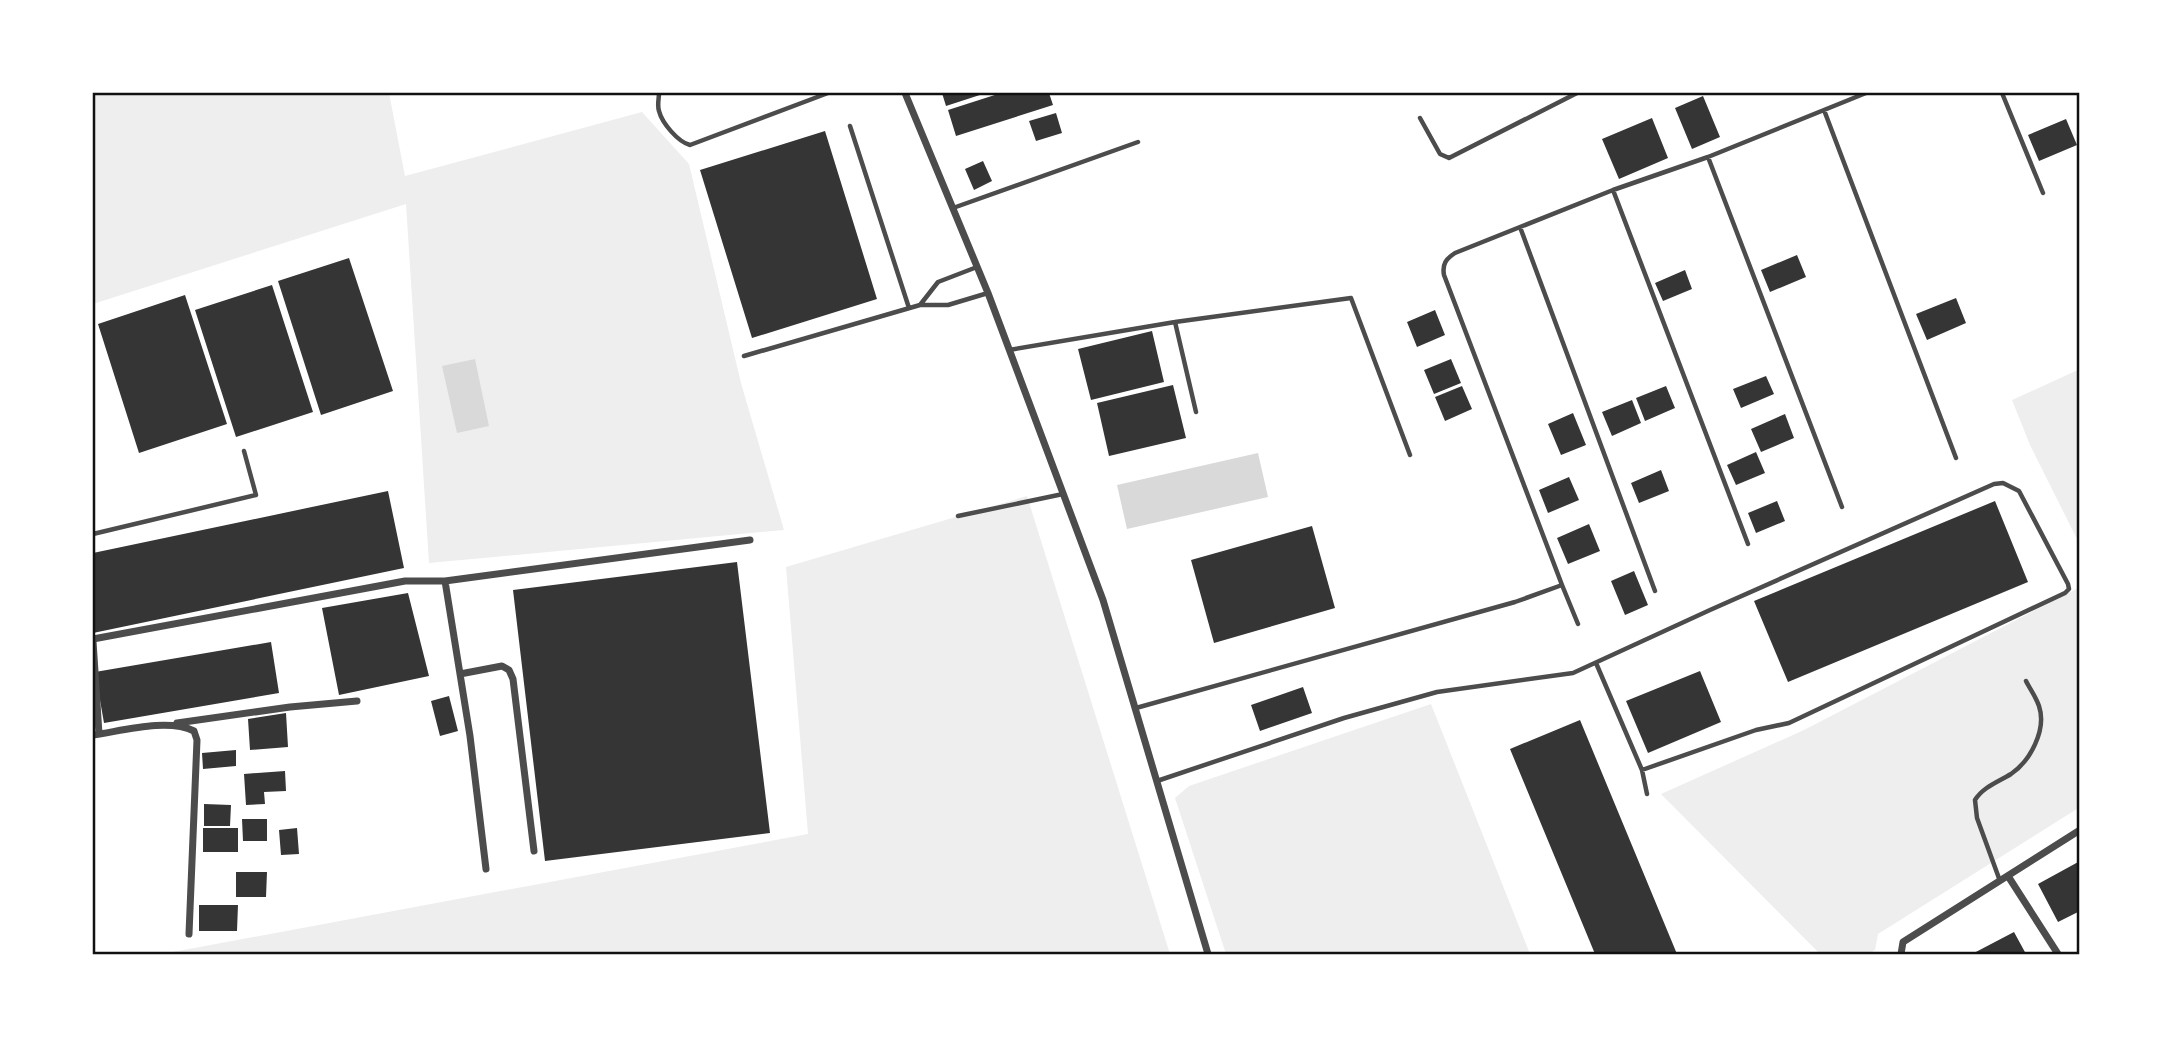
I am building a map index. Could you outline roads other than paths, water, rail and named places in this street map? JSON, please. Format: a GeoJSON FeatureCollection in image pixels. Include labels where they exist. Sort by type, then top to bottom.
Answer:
{"type":"FeatureCollection","features":[{"type":"Feature","properties":{"kind":"street"},"geometry":{"type":"LineString","coordinates":[[905,93],[988,293],[1103,600],[1208,954]]}},
{"type":"Feature","properties":{"kind":"street"},"geometry":{"type":"LineString","coordinates":[[357,701],[290,707],[96,734],[93,640],[405,581],[445,581],[750,540]]}},
{"type":"Feature","properties":{"kind":"street"},"geometry":{"type":"LineString","coordinates":[[445,581],[486,869]]}},
{"type":"Feature","properties":{"kind":"street"},"geometry":{"type":"LineString","coordinates":[[460,674],[502,666],[509,670],[513,679],[534,851]]}},
{"type":"Feature","properties":{"kind":"street"},"geometry":{"type":"LineString","coordinates":[[170,724],[194,731],[197,740],[189,934]]}},
{"type":"Feature","properties":{"kind":"street"},"geometry":{"type":"LineString","coordinates":[[1901,954],[1903,942],[2080,830]]}},
{"type":"Feature","properties":{"kind":"street"},"geometry":{"type":"LineString","coordinates":[[2008,876],[2058,954]]}},
{"type":"Feature","properties":{"kind":"lane"},"geometry":{"type":"LineString","coordinates":[[659,93],[661,117],[682,143],[690,145],[828,93]]}},
{"type":"Feature","properties":{"kind":"lane"},"geometry":{"type":"LineString","coordinates":[[1420,118],[1440,155],[1449,158],[1577,93]]}},
{"type":"Feature","properties":{"kind":"lane"},"geometry":{"type":"LineString","coordinates":[[1578,624],[1442,268],[1446,259],[1455,253],[1613,190],[1708,157],[1866,93]]}},
{"type":"Feature","properties":{"kind":"lane"},"geometry":{"type":"LineString","coordinates":[[2002,93],[2043,193]]}},
{"type":"Feature","properties":{"kind":"lane"},"geometry":{"type":"LineString","coordinates":[[1824,110],[1956,458]]}},
{"type":"Feature","properties":{"kind":"lane"},"geometry":{"type":"LineString","coordinates":[[850,126],[909,308]]}},
{"type":"Feature","properties":{"kind":"lane"},"geometry":{"type":"LineString","coordinates":[[953,208],[1138,142]]}},
{"type":"Feature","properties":{"kind":"lane"},"geometry":{"type":"LineString","coordinates":[[1708,157],[1842,507]]}},
{"type":"Feature","properties":{"kind":"lane"},"geometry":{"type":"LineString","coordinates":[[1613,190],[1748,544]]}},
{"type":"Feature","properties":{"kind":"lane"},"geometry":{"type":"LineString","coordinates":[[1520,228],[1655,591]]}},
{"type":"Feature","properties":{"kind":"lane"},"geometry":{"type":"LineString","coordinates":[[920,305],[938,282],[977,267]]}},
{"type":"Feature","properties":{"kind":"lane"},"geometry":{"type":"LineString","coordinates":[[744,356],[920,305],[948,305],[988,293]]}},
{"type":"Feature","properties":{"kind":"lane"},"geometry":{"type":"LineString","coordinates":[[1009,351],[1175,322],[1351,298],[1410,455]]}},
{"type":"Feature","properties":{"kind":"lane"},"geometry":{"type":"LineString","coordinates":[[1175,322],[1196,412]]}},
{"type":"Feature","properties":{"kind":"lane"},"geometry":{"type":"LineString","coordinates":[[93,534],[256,495],[244,451]]}},
{"type":"Feature","properties":{"kind":"lane"},"geometry":{"type":"LineString","coordinates":[[1156,782],[1344,718],[1437,692],[1471,685],[1573,673],[1994,484],[2003,483],[2019,491],[2068,584],[2069,590],[2065,593],[1789,723],[1756,730],[1642,770]]}},
{"type":"Feature","properties":{"kind":"lane"},"geometry":{"type":"LineString","coordinates":[[958,516],[1063,494]]}},
{"type":"Feature","properties":{"kind":"lane"},"geometry":{"type":"LineString","coordinates":[[1134,709],[1515,602],[1562,585]]}},
{"type":"Feature","properties":{"kind":"lane"},"geometry":{"type":"LineString","coordinates":[[1596,663],[1642,770],[1647,794]]}},
{"type":"Feature","properties":{"kind":"lane"},"geometry":{"type":"LineString","coordinates":[[2000,881],[1977,818],[1975,800],[1984,790],[2014,772],[2032,751],[2040,725],[2039,706],[2026,681]]}}]}
